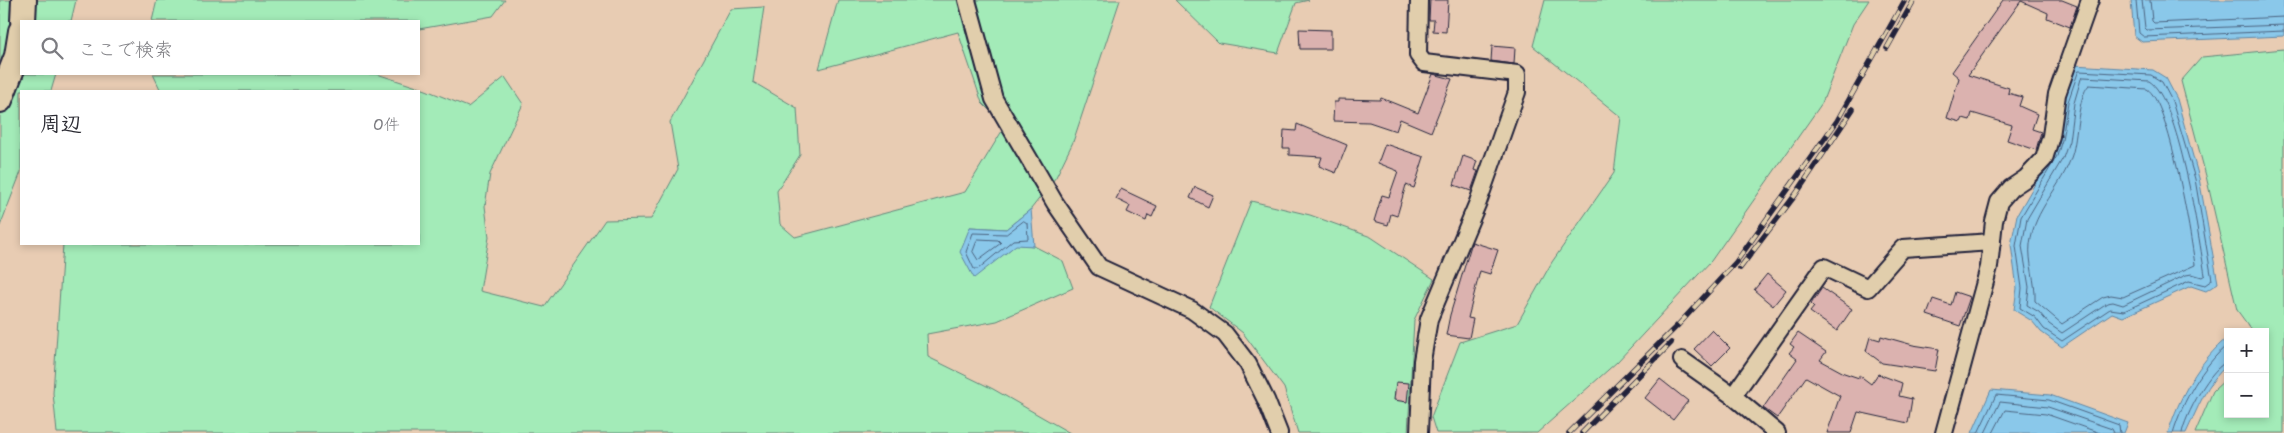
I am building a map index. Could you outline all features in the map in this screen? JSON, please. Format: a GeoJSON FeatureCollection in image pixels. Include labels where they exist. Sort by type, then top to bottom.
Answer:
{"type":"FeatureCollection","features":[{"type":"Feature","properties":{"kind":"main road"},"geometry":{"type":"LineString","coordinates":[[23,20],[24,0]]}},
{"type":"Feature","properties":{"kind":"main road"},"geometry":{"type":"LineString","coordinates":[[0,100],[17,56],[20,37]]}},
{"type":"Feature","properties":{"kind":"street"},"geometry":{"type":"LineString","coordinates":[[967,0],[994,99],[1055,203],[1099,267],[1192,310],[1225,334],[1248,364],[1266,400],[1279,433]]}},
{"type":"Feature","properties":{"kind":"street"},"geometry":{"type":"LineString","coordinates":[[1419,0],[1418,54],[1424,63],[1517,74],[1517,92],[1478,202],[1429,319],[1422,360],[1419,433]]}},
{"type":"Feature","properties":{"kind":"street"},"geometry":{"type":"LineString","coordinates":[[1944,433],[1989,266],[1999,202],[2011,188],[2026,178],[2044,159],[2052,136],[2057,94],[2090,0]]}},
{"type":"Feature","properties":{"kind":"street"},"geometry":{"type":"LineString","coordinates":[[1733,396],[1824,267],[1868,288],[1903,248],[1992,242]]}},
{"type":"Feature","properties":{"kind":"street"},"geometry":{"type":"LineString","coordinates":[[1682,360],[1733,396],[1776,433]]}},
{"type":"Feature","properties":{"kind":"green space"},"geometry":{"type":"Polygon","coordinates":[[[0,0],[76,0],[71,20],[20,20],[20,75],[56,75],[51,90],[20,90],[20,175],[0,226],[0,0]]]}},
{"type":"Feature","properties":{"kind":"green space"},"geometry":{"type":"Polygon","coordinates":[[[157,0],[505,0],[493,16],[420,29],[420,20],[152,20],[157,0]]]}},
{"type":"Feature","properties":{"kind":"green space"},"geometry":{"type":"Polygon","coordinates":[[[838,0],[1120,0],[1073,142],[1056,177],[1031,209],[1006,229],[970,227],[1005,254],[1016,244],[1034,246],[1063,261],[1073,288],[997,321],[927,334],[928,357],[993,389],[1070,433],[57,433],[53,393],[63,245],[420,245],[420,90],[161,90],[153,75],[380,75],[426,90],[468,107],[505,77],[523,104],[490,174],[485,206],[489,237],[480,291],[544,307],[605,220],[651,219],[678,169],[670,122],[731,9],[764,7],[753,82],[797,108],[800,155],[777,191],[780,224],[795,237],[965,192],[1005,126],[982,103],[958,32],[819,69],[838,0]]]}},
{"type":"Feature","properties":{"kind":"green space"},"geometry":{"type":"Polygon","coordinates":[[[1175,0],[1309,0],[1296,3],[1278,53],[1219,43],[1175,0]]]}},
{"type":"Feature","properties":{"kind":"green space"},"geometry":{"type":"Polygon","coordinates":[[[1545,0],[1869,0],[1853,24],[1822,103],[1711,261],[1617,362],[1537,433],[1436,433],[1431,417],[1460,342],[1517,324],[1552,262],[1614,173],[1621,117],[1533,46],[1545,0]]]}},
{"type":"Feature","properties":{"kind":"green space"},"geometry":{"type":"Polygon","coordinates":[[[2284,49],[2284,433],[2195,433],[2213,391],[2224,381],[2224,418],[2269,418],[2269,328],[2250,328],[2237,310],[2206,176],[2181,81],[2202,57],[2284,49]]]}},
{"type":"Feature","properties":{"kind":"green space"},"geometry":{"type":"Polygon","coordinates":[[[1251,201],[1310,215],[1371,237],[1434,279],[1414,320],[1408,433],[1298,433],[1284,388],[1243,333],[1209,307],[1251,201]]]}},
{"type":"Feature","properties":{"kind":"water"},"geometry":{"type":"Polygon","coordinates":[[[2131,0],[2284,0],[2284,36],[2142,42],[2134,36],[2131,0]]]}},
{"type":"Feature","properties":{"kind":"water"},"geometry":{"type":"Polygon","coordinates":[[[2074,65],[2153,70],[2166,78],[2177,99],[2199,178],[2218,283],[2206,291],[2191,286],[2123,317],[2112,313],[2062,347],[2041,332],[2032,321],[2014,310],[2017,288],[2011,245],[2017,215],[2043,170],[2074,65]]]}},
{"type":"Feature","properties":{"kind":"water"},"geometry":{"type":"Polygon","coordinates":[[[1031,209],[1034,246],[1016,245],[974,278],[960,252],[970,227],[1006,229],[1031,209]]]}},
{"type":"Feature","properties":{"kind":"water"},"geometry":{"type":"Polygon","coordinates":[[[2224,341],[2224,369],[2208,387],[2186,433],[2168,433],[2184,393],[2199,368],[2224,341]]]}},
{"type":"Feature","properties":{"kind":"water"},"geometry":{"type":"Polygon","coordinates":[[[1991,390],[2050,395],[2128,423],[2124,433],[1972,433],[1991,390]]]}},
{"type":"Feature","properties":{"kind":"building"},"geometry":{"type":"Polygon","coordinates":[[[1430,0],[1448,0],[1446,32],[1433,31],[1434,20],[1429,20],[1430,0]]]}},
{"type":"Feature","properties":{"kind":"building"},"geometry":{"type":"Polygon","coordinates":[[[2003,0],[2062,0],[2077,6],[2070,27],[2047,18],[2048,13],[2021,1],[1968,75],[2009,88],[2008,93],[2022,97],[2019,106],[2037,114],[2032,129],[2041,132],[2036,150],[2007,140],[2012,125],[1972,113],[1970,120],[1963,118],[1961,122],[1947,118],[1959,78],[1952,72],[2003,0]]]}},
{"type":"Feature","properties":{"kind":"building"},"geometry":{"type":"Polygon","coordinates":[[[1299,29],[1331,30],[1331,49],[1300,49],[1299,29]]]}},
{"type":"Feature","properties":{"kind":"building"},"geometry":{"type":"Polygon","coordinates":[[[1492,46],[1515,48],[1514,64],[1491,61],[1492,46]]]}},
{"type":"Feature","properties":{"kind":"building"},"geometry":{"type":"Polygon","coordinates":[[[1433,74],[1452,79],[1431,132],[1400,119],[1396,131],[1369,122],[1333,121],[1334,102],[1338,102],[1338,99],[1380,100],[1381,98],[1418,113],[1433,74]]]}},
{"type":"Feature","properties":{"kind":"building"},"geometry":{"type":"Polygon","coordinates":[[[1297,124],[1347,145],[1336,173],[1319,166],[1322,157],[1289,155],[1289,148],[1283,148],[1284,130],[1296,131],[1297,124]]]}},
{"type":"Feature","properties":{"kind":"building"},"geometry":{"type":"Polygon","coordinates":[[[1385,144],[1424,157],[1414,188],[1406,185],[1397,216],[1391,214],[1388,225],[1374,221],[1382,195],[1389,197],[1398,171],[1378,163],[1385,144]]]}},
{"type":"Feature","properties":{"kind":"building"},"geometry":{"type":"Polygon","coordinates":[[[1463,156],[1477,161],[1474,170],[1478,171],[1471,191],[1454,185],[1463,156]]]}},
{"type":"Feature","properties":{"kind":"building"},"geometry":{"type":"Polygon","coordinates":[[[1195,187],[1213,195],[1208,207],[1190,198],[1195,187]]]}},
{"type":"Feature","properties":{"kind":"building"},"geometry":{"type":"Polygon","coordinates":[[[1121,189],[1157,206],[1152,217],[1148,215],[1146,221],[1127,212],[1130,206],[1116,199],[1121,189]]]}},
{"type":"Feature","properties":{"kind":"building"},"geometry":{"type":"Polygon","coordinates":[[[1472,242],[1498,250],[1490,274],[1480,271],[1468,318],[1473,319],[1469,338],[1446,335],[1450,315],[1472,242]]]}},
{"type":"Feature","properties":{"kind":"building"},"geometry":{"type":"Polygon","coordinates":[[[1767,274],[1786,290],[1773,306],[1754,290],[1767,274]]]}},
{"type":"Feature","properties":{"kind":"building"},"geometry":{"type":"Polygon","coordinates":[[[1822,288],[1852,309],[1837,331],[1810,312],[1814,307],[1811,304],[1822,288]]]}},
{"type":"Feature","properties":{"kind":"building"},"geometry":{"type":"Polygon","coordinates":[[[1955,292],[1970,297],[1960,326],[1927,315],[1933,299],[1951,305],[1955,292]]]}},
{"type":"Feature","properties":{"kind":"building"},"geometry":{"type":"Polygon","coordinates":[[[1712,330],[1730,348],[1712,366],[1694,349],[1712,330]]]}},
{"type":"Feature","properties":{"kind":"building"},"geometry":{"type":"Polygon","coordinates":[[[1798,333],[1826,352],[1820,360],[1844,373],[1859,378],[1859,375],[1871,384],[1878,374],[1902,383],[1899,396],[1912,399],[1908,423],[1858,412],[1851,433],[1827,433],[1840,396],[1806,377],[1777,418],[1763,408],[1797,359],[1789,353],[1794,347],[1790,344],[1798,333]]]}},
{"type":"Feature","properties":{"kind":"building"},"geometry":{"type":"Polygon","coordinates":[[[1881,336],[1913,345],[1939,349],[1935,371],[1882,363],[1866,351],[1870,337],[1880,340],[1881,336]]]}},
{"type":"Feature","properties":{"kind":"building"},"geometry":{"type":"Polygon","coordinates":[[[1660,379],[1688,401],[1673,420],[1645,398],[1660,379]]]}},
{"type":"Feature","properties":{"kind":"building"},"geometry":{"type":"Polygon","coordinates":[[[1396,382],[1409,383],[1407,402],[1394,400],[1396,382]]]}},
{"type":"Feature","properties":{"kind":"railway"},"geometry":{"type":"LineString","coordinates":[[1569,433],[1679,324],[1736,262],[1837,121],[1905,0]]}},
{"type":"Feature","properties":{"kind":"railway"},"geometry":{"type":"LineString","coordinates":[[1887,48],[1914,0]]}},
{"type":"Feature","properties":{"kind":"railway"},"geometry":{"type":"LineString","coordinates":[[1740,268],[1796,194],[1853,109]]}},
{"type":"Feature","properties":{"kind":"railway"},"geometry":{"type":"LineString","coordinates":[[1582,433],[1671,343]]}}]}
